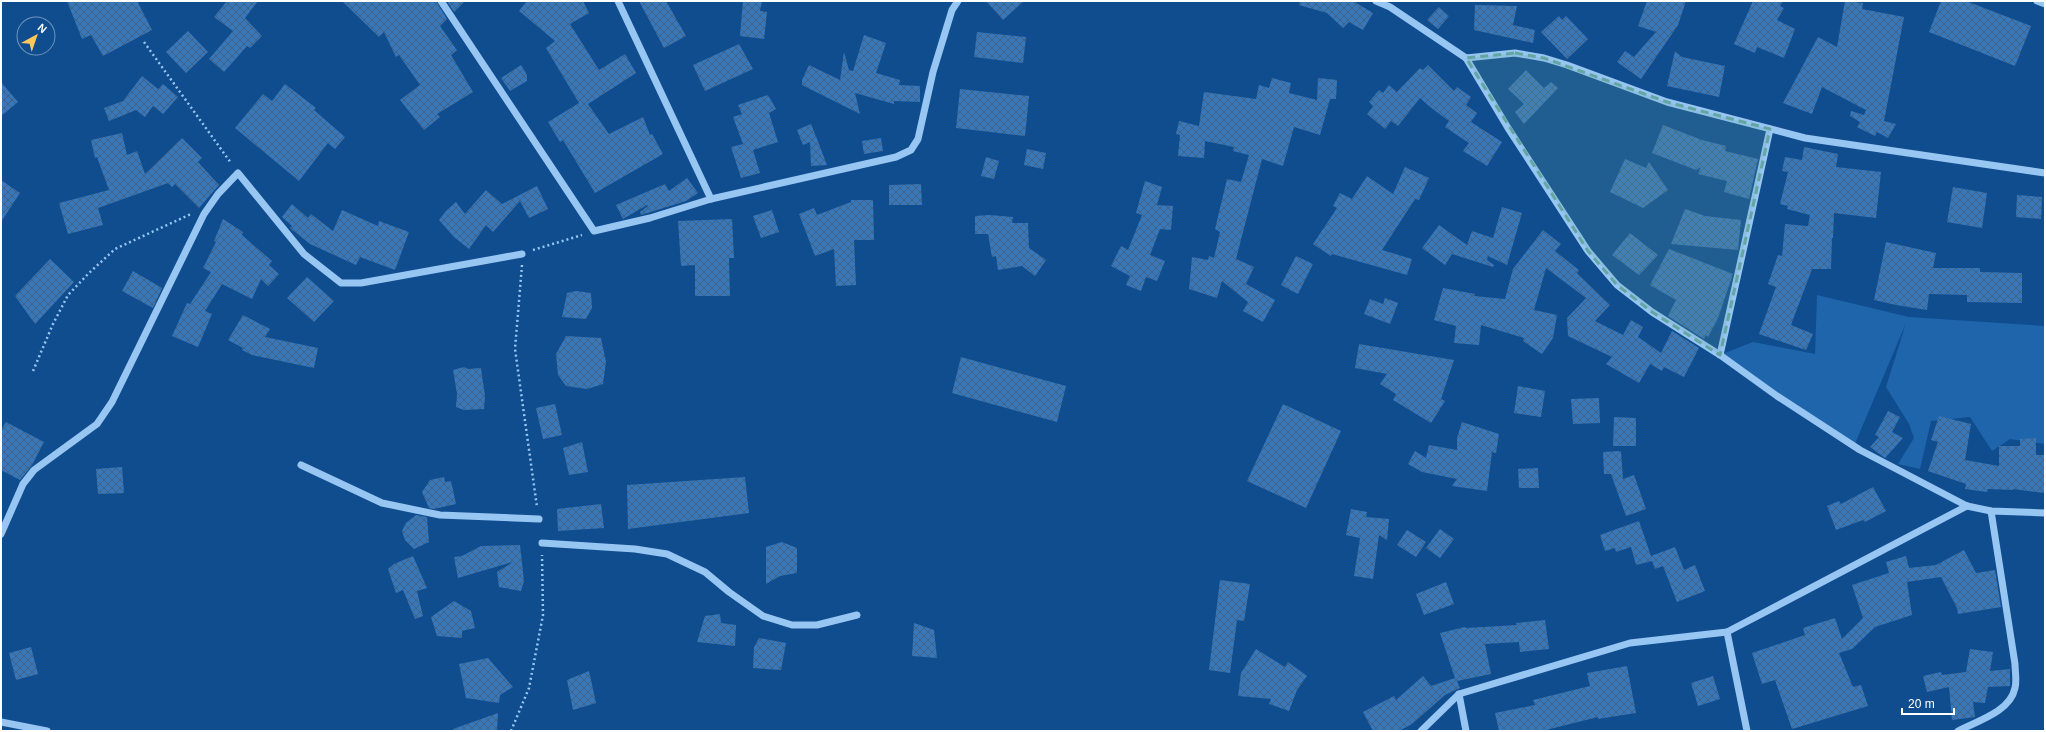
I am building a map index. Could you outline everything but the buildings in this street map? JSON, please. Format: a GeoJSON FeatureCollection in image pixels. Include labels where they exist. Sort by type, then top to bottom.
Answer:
{"type":"FeatureCollection","features":[{"type":"Feature","properties":{"kind":"street"},"geometry":{"type":"LineString","coordinates":[[441,1],[594,231],[650,218],[711,199],[896,158],[910,150],[918,139],[933,72],[952,10],[958,1]]}},
{"type":"Feature","properties":{"kind":"street"},"geometry":{"type":"LineString","coordinates":[[618,1],[711,199]]}},
{"type":"Feature","properties":{"kind":"street"},"geometry":{"type":"LineString","coordinates":[[1376,1],[1390,7],[1466,58],[1508,128],[1593,257],[1617,285],[1646,308],[1720,355],[1777,396],[1854,446],[1967,506],[1991,511],[2045,513]]}},
{"type":"Feature","properties":{"kind":"street"},"geometry":{"type":"LineString","coordinates":[[2037,1],[2045,4]]}},
{"type":"Feature","properties":{"kind":"street"},"geometry":{"type":"LineString","coordinates":[[1466,58],[1515,53],[1544,58],[1667,102],[1805,138],[2045,173]]}},
{"type":"Feature","properties":{"kind":"street"},"geometry":{"type":"LineString","coordinates":[[1720,355],[1770,129]]}},
{"type":"Feature","properties":{"kind":"street"},"geometry":{"type":"LineString","coordinates":[[1,534],[22,484],[34,470],[97,424],[112,402],[204,214],[238,173],[304,254],[341,283],[361,283],[522,254]]}},
{"type":"Feature","properties":{"kind":"street"},"geometry":{"type":"LineString","coordinates":[[302,465],[382,503],[440,515],[539,519]]}},
{"type":"Feature","properties":{"kind":"street"},"geometry":{"type":"LineString","coordinates":[[1421,731],[1459,694],[1630,643],[1727,632],[1967,506]]}},
{"type":"Feature","properties":{"kind":"street"},"geometry":{"type":"LineString","coordinates":[[1958,731],[2001,709],[2011,700],[2016,688],[2015,664],[1991,511]]}},
{"type":"Feature","properties":{"kind":"street"},"geometry":{"type":"LineString","coordinates":[[542,544],[635,549],[667,554],[705,572],[729,592],[763,616],[792,625],[816,625],[857,615]]}},
{"type":"Feature","properties":{"kind":"street"},"geometry":{"type":"LineString","coordinates":[[1727,632],[1747,731]]}},
{"type":"Feature","properties":{"kind":"street"},"geometry":{"type":"LineString","coordinates":[[1459,694],[1466,731]]}},
{"type":"Feature","properties":{"kind":"street"},"geometry":{"type":"LineString","coordinates":[[1,722],[47,731]]}},
{"type":"Feature","properties":{"kind":"path"},"geometry":{"type":"LineString","coordinates":[[144,42],[185,102],[238,173]]}},
{"type":"Feature","properties":{"kind":"path"},"geometry":{"type":"LineString","coordinates":[[33,371],[53,324],[68,295],[115,248],[211,204]]}},
{"type":"Feature","properties":{"kind":"path"},"geometry":{"type":"LineString","coordinates":[[539,519],[515,349],[522,254],[594,231]]}},
{"type":"Feature","properties":{"kind":"path"},"geometry":{"type":"LineString","coordinates":[[511,731],[529,688],[543,615],[542,544]]}},
{"type":"Feature","properties":{"kind":"highlighted area"},"geometry":{"type":"Polygon","coordinates":[[[1515,53],[1544,58],[1667,102],[1770,129],[1720,355],[1652,312],[1617,285],[1588,251],[1466,58],[1515,53]]]}},
{"type":"Feature","properties":{"kind":"shaded area"},"geometry":{"type":"Polygon","coordinates":[[[1817,295],[1909,317],[2045,326],[2045,444],[2010,439],[1992,451],[1970,417],[1931,421],[1920,469],[1898,464],[1914,438],[1909,424],[1886,387],[1906,323],[1854,446],[1720,355],[1753,342],[1815,354],[1817,295]]]}}]}
